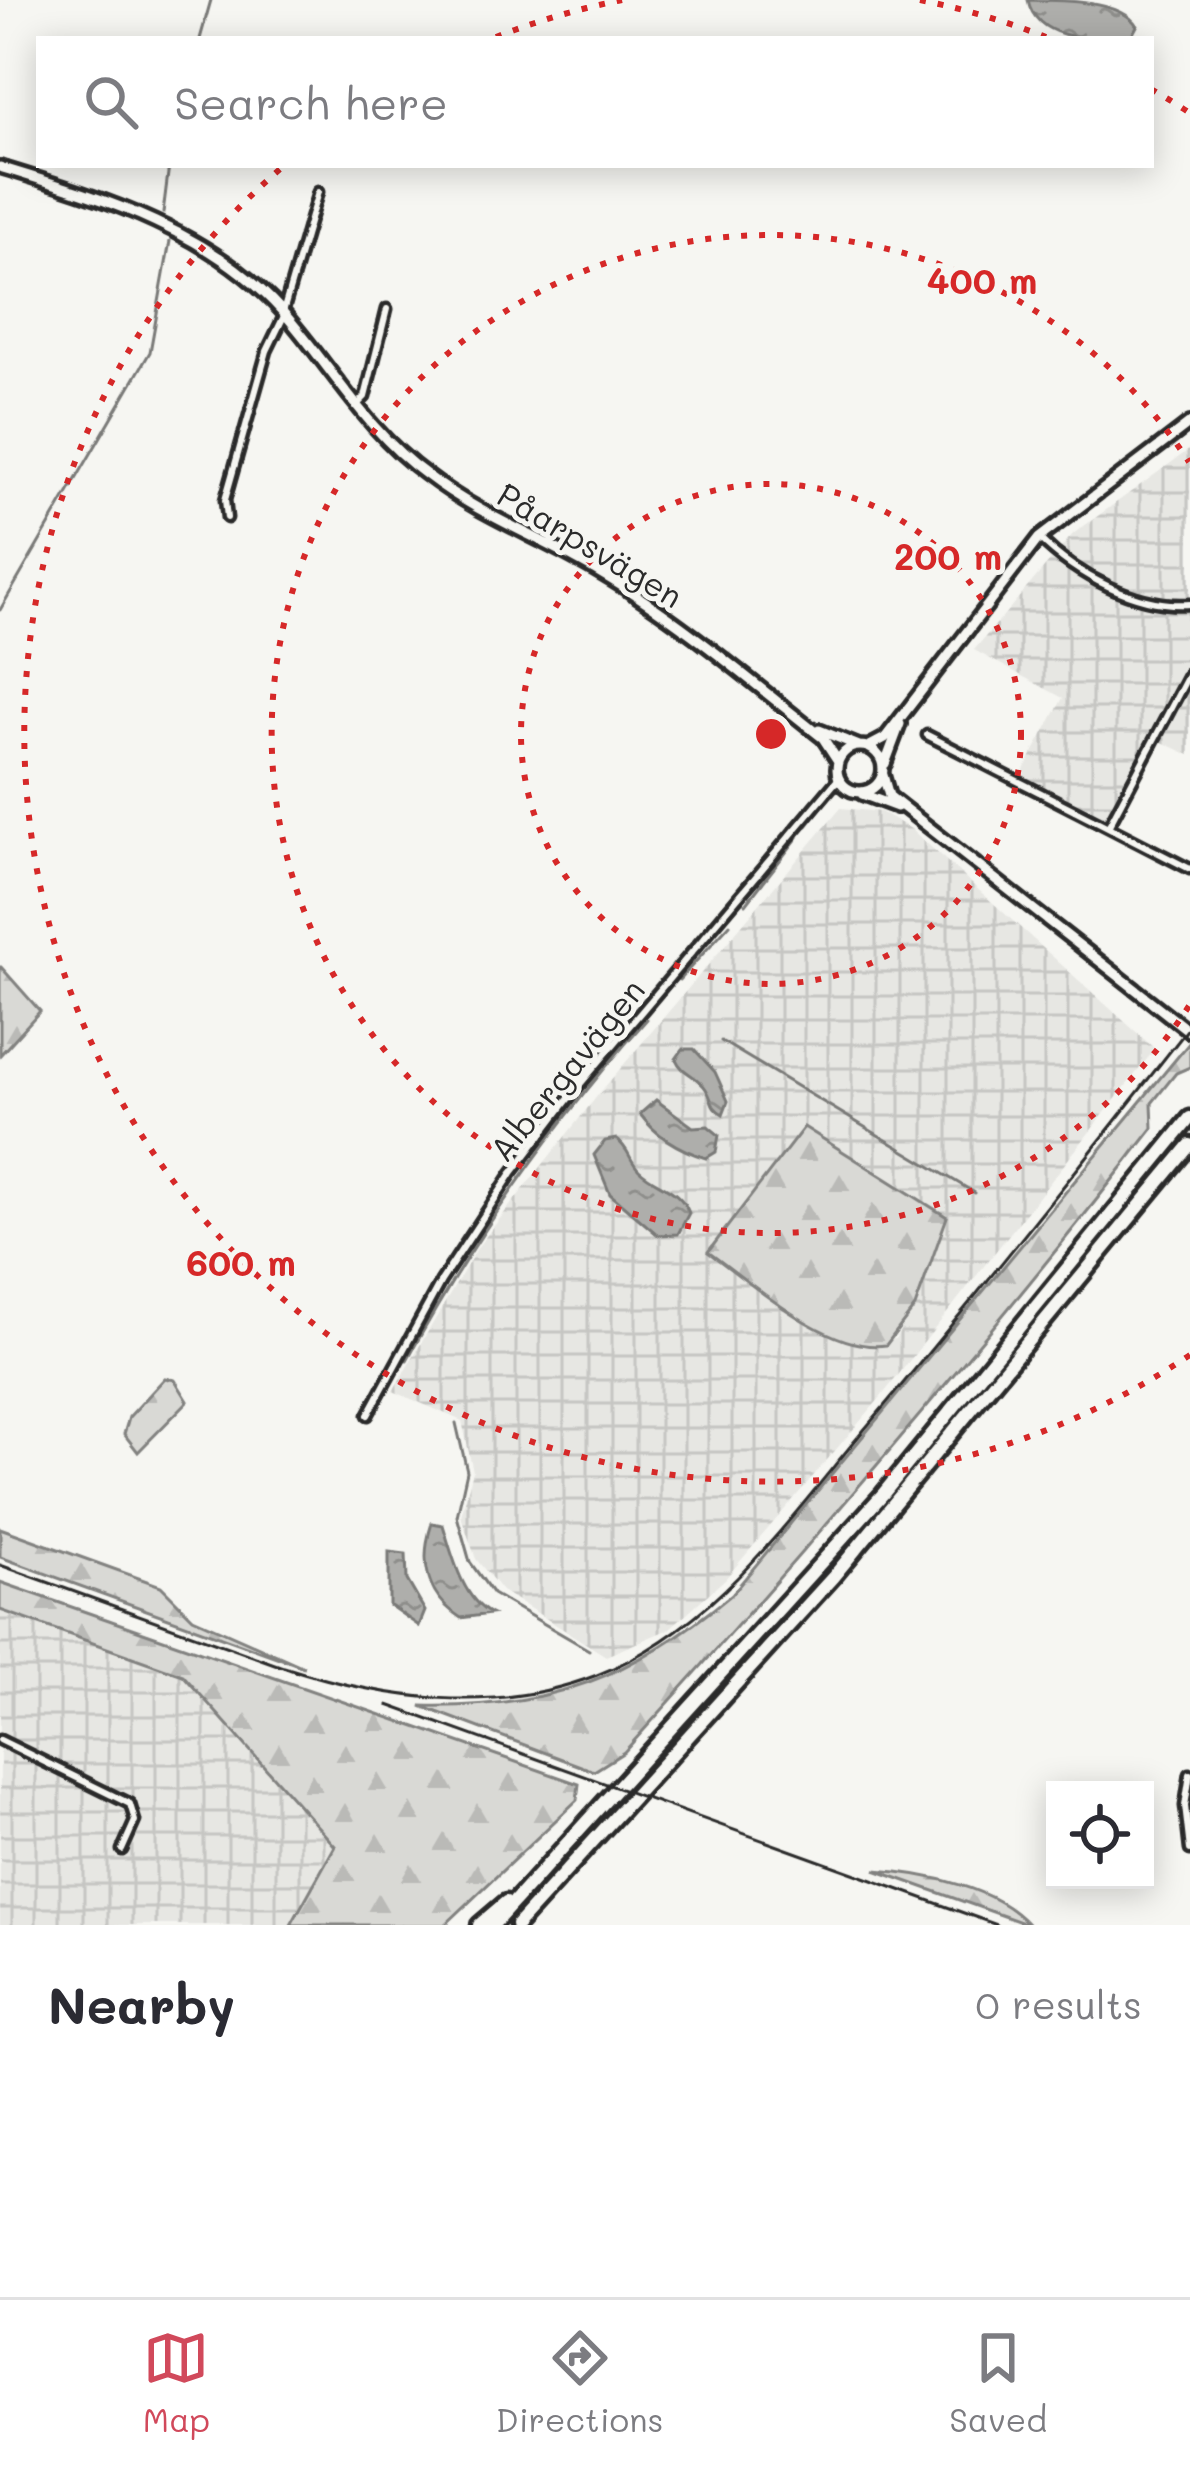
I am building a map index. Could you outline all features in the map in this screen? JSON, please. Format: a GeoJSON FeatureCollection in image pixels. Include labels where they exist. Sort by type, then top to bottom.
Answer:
{"type":"FeatureCollection","features":[{"type":"Feature","properties":{"kind":"highway"},"geometry":{"type":"LineString","coordinates":[[493,1925],[869,1510],[1190,1118]]}},
{"type":"Feature","properties":{"kind":"highway"},"geometry":{"type":"LineString","coordinates":[[517,1925],[916,1481],[1190,1145]]}},
{"type":"Feature","properties":{"kind":"highway"},"geometry":{"type":"LineString","coordinates":[[528,1925],[597,1839]]}},
{"type":"Feature","properties":{"kind":"highway"},"geometry":{"type":"LineString","coordinates":[[479,1925],[552,1862]]}},
{"type":"Feature","properties":{"kind":"street","name":"Påarpsvägen"},"geometry":{"type":"LineString","coordinates":[[0,167],[126,207],[169,227],[248,279],[284,313],[394,448],[444,488],[628,590],[804,722],[832,746],[838,761]]}},
{"type":"Feature","properties":{"kind":"street"},"geometry":{"type":"LineString","coordinates":[[227,518],[225,500],[318,192]]}},
{"type":"Feature","properties":{"kind":"street"},"geometry":{"type":"LineString","coordinates":[[356,406],[364,397],[387,309]]}},
{"type":"Feature","properties":{"kind":"street"},"geometry":{"type":"LineString","coordinates":[[908,812],[857,792],[839,778],[838,761],[883,741],[1039,538],[1190,423]]}},
{"type":"Feature","properties":{"kind":"street"},"geometry":{"type":"LineString","coordinates":[[1039,538],[1073,566],[1138,599],[1190,604]]}},
{"type":"Feature","properties":{"kind":"street"},"geometry":{"type":"LineString","coordinates":[[1108,826],[1190,672]]}},
{"type":"Feature","properties":{"kind":"street"},"geometry":{"type":"LineString","coordinates":[[857,792],[873,788],[883,772],[909,706]]}},
{"type":"Feature","properties":{"kind":"street","name":"Påarpsvägen"},"geometry":{"type":"LineString","coordinates":[[804,722],[864,747]]}},
{"type":"Feature","properties":{"kind":"street"},"geometry":{"type":"LineString","coordinates":[[927,735],[1190,869]]}},
{"type":"Feature","properties":{"kind":"street"},"geometry":{"type":"LineString","coordinates":[[864,747],[883,772],[886,794],[1190,1032]]}},
{"type":"Feature","properties":{"kind":"street","name":"Albergavägen"},"geometry":{"type":"LineString","coordinates":[[368,1415],[441,1281],[512,1173],[576,1089],[839,778]]}},
{"type":"Feature","properties":{"kind":"street"},"geometry":{"type":"LineString","coordinates":[[0,1740],[130,1804],[135,1821],[122,1850]]}},
{"type":"Feature","properties":{"kind":"street"},"geometry":{"type":"LineString","coordinates":[[1190,1774],[1185,1806],[1190,1850]]}},
{"type":"Feature","properties":{"kind":"shaded area"},"geometry":{"type":"Polygon","coordinates":[[[1190,449],[1190,755],[1160,741],[1117,824],[1020,777],[1063,698],[974,650],[1073,534],[1190,449]]]}},
{"type":"Feature","properties":{"kind":"shaded area"},"geometry":{"type":"Polygon","coordinates":[[[841,808],[881,812],[911,829],[1155,1049],[881,1397],[725,1579],[669,1629],[606,1656],[502,1591],[476,1559],[461,1516],[473,1471],[462,1421],[393,1391],[479,1245],[598,1095],[841,808]],[[773,1299],[862,1347],[895,1339],[915,1307],[773,1299]]]}},
{"type":"Feature","properties":{"kind":"shaded area"},"geometry":{"type":"Polygon","coordinates":[[[0,1610],[183,1675],[335,1847],[291,1925],[0,1925],[0,1610]]]}},
{"type":"Feature","properties":{"kind":"green space"},"geometry":{"type":"Polygon","coordinates":[[[0,967],[40,1011],[0,1055],[0,967]]]}},
{"type":"Feature","properties":{"kind":"green space"},"geometry":{"type":"Polygon","coordinates":[[[1190,1042],[1190,1067],[1176,1073],[1152,1103],[1153,1128],[1090,1209],[894,1445],[624,1752],[594,1771],[421,1706],[511,1701],[588,1682],[660,1647],[732,1594],[1190,1042]]]}},
{"type":"Feature","properties":{"kind":"green space"},"geometry":{"type":"Polygon","coordinates":[[[804,1127],[947,1217],[915,1307],[886,1345],[864,1345],[817,1328],[708,1252],[804,1127]]]}},
{"type":"Feature","properties":{"kind":"green space"},"geometry":{"type":"Polygon","coordinates":[[[165,1378],[175,1380],[188,1401],[138,1452],[124,1434],[129,1417],[165,1378]]]}},
{"type":"Feature","properties":{"kind":"green space"},"geometry":{"type":"Polygon","coordinates":[[[0,1528],[161,1586],[193,1618],[304,1667],[0,1557],[0,1528]]]}},
{"type":"Feature","properties":{"kind":"green space"},"geometry":{"type":"Polygon","coordinates":[[[0,1582],[579,1784],[577,1800],[445,1925],[291,1925],[335,1846],[183,1675],[0,1610],[0,1582]]]}},
{"type":"Feature","properties":{"kind":"green space"},"geometry":{"type":"Polygon","coordinates":[[[875,1870],[937,1879],[979,1892],[1029,1925],[875,1870]]]}},
{"type":"Feature","properties":{"kind":"water"},"geometry":{"type":"Polygon","coordinates":[[[1028,0],[1073,1],[1118,11],[1137,26],[1132,36],[1069,36],[1043,24],[1028,0]]]}},
{"type":"Feature","properties":{"kind":"water"},"geometry":{"type":"Polygon","coordinates":[[[683,1049],[694,1049],[715,1072],[728,1101],[723,1114],[702,1084],[679,1064],[676,1059],[683,1049]]]}},
{"type":"Feature","properties":{"kind":"water"},"geometry":{"type":"Polygon","coordinates":[[[656,1100],[693,1127],[708,1126],[719,1135],[716,1152],[706,1158],[696,1155],[653,1129],[640,1114],[656,1100]]]}},
{"type":"Feature","properties":{"kind":"water"},"geometry":{"type":"Polygon","coordinates":[[[616,1139],[639,1170],[685,1205],[689,1213],[678,1234],[658,1235],[610,1194],[594,1155],[605,1141],[616,1139]]]}},
{"type":"Feature","properties":{"kind":"water"},"geometry":{"type":"Polygon","coordinates":[[[432,1523],[443,1525],[465,1587],[491,1614],[461,1618],[440,1599],[426,1565],[432,1523]]]}},
{"type":"Feature","properties":{"kind":"water"},"geometry":{"type":"Polygon","coordinates":[[[389,1552],[406,1554],[407,1580],[425,1611],[419,1626],[389,1605],[389,1552]]]}},
{"type":"Feature","properties":{"kind":"waterway"},"geometry":{"type":"LineString","coordinates":[[201,36],[211,0]]}},
{"type":"Feature","properties":{"kind":"waterway"},"geometry":{"type":"LineString","coordinates":[[163,213],[169,168]]}},
{"type":"Feature","properties":{"kind":"waterway"},"geometry":{"type":"LineString","coordinates":[[0,610],[150,352],[170,241]]}},
{"type":"Feature","properties":{"kind":"waterway"},"geometry":{"type":"LineString","coordinates":[[807,826],[828,799]]}},
{"type":"Feature","properties":{"kind":"waterway"},"geometry":{"type":"LineString","coordinates":[[746,904],[798,837]]}},
{"type":"Feature","properties":{"kind":"waterway"},"geometry":{"type":"LineString","coordinates":[[679,980],[730,924]]}},
{"type":"Feature","properties":{"kind":"waterway"},"geometry":{"type":"LineString","coordinates":[[407,1360],[517,1182],[647,1019]]}},
{"type":"Feature","properties":{"kind":"waterway"},"geometry":{"type":"LineString","coordinates":[[721,1041],[975,1193]]}},
{"type":"Feature","properties":{"kind":"waterway"},"geometry":{"type":"LineString","coordinates":[[456,1423],[467,1471],[457,1516],[470,1562],[493,1594],[589,1650]]}},
{"type":"Feature","properties":{"kind":"railway"},"geometry":{"type":"LineString","coordinates":[[284,1667],[401,1695],[480,1699],[519,1695],[597,1675],[640,1655],[678,1629],[714,1600],[779,1532],[1190,1026]]}},
{"type":"Feature","properties":{"kind":"railway"},"geometry":{"type":"LineString","coordinates":[[0,1565],[297,1672]]}},
{"type":"Feature","properties":{"kind":"railway"},"geometry":{"type":"LineString","coordinates":[[388,1705],[997,1925]]}}]}
